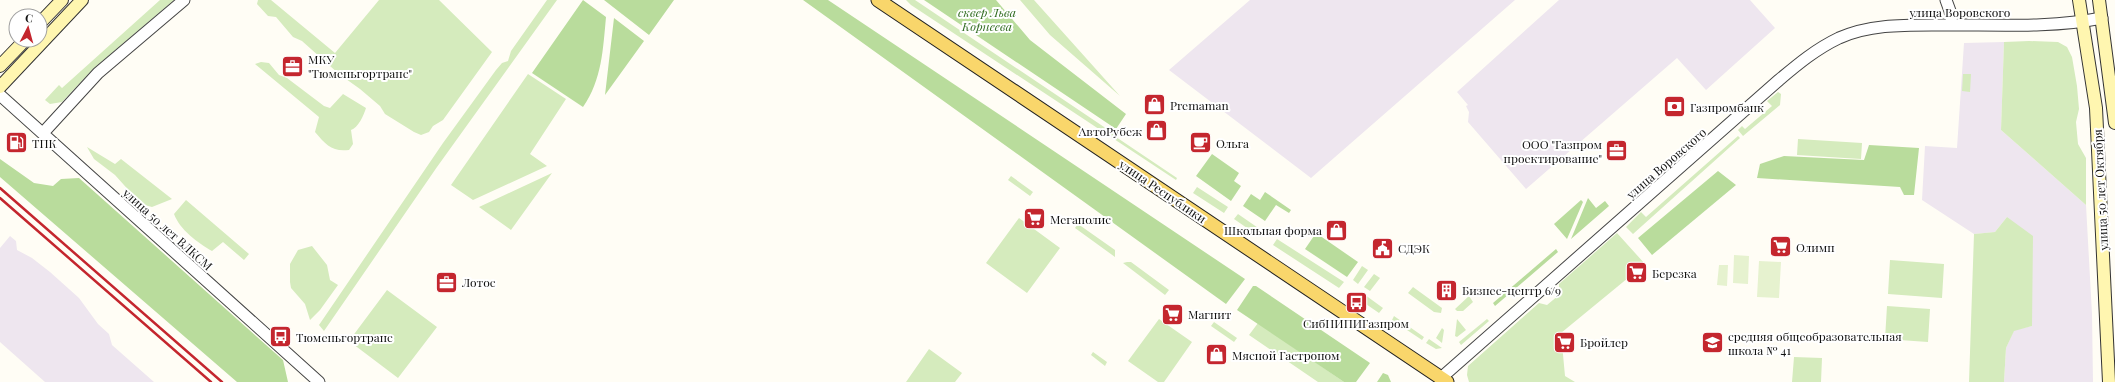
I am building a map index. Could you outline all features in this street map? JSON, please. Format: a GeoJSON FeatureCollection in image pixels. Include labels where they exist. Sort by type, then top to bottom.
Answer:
{"type":"FeatureCollection","features":[{"type":"Feature","properties":{"kind":"main road"},"geometry":{"type":"LineString","coordinates":[[48,15],[62,0]]}},
{"type":"Feature","properties":{"kind":"main road"},"geometry":{"type":"LineString","coordinates":[[0,87],[82,0]]}},
{"type":"Feature","properties":{"kind":"main road","name":"улица Республики"},"geometry":{"type":"LineString","coordinates":[[878,0],[1444,380]]}},
{"type":"Feature","properties":{"kind":"main road","name":"улица 50 лет Октября"},"geometry":{"type":"LineString","coordinates":[[2079,0],[2096,108],[2109,382]]}},
{"type":"Feature","properties":{"kind":"main road","name":"улица 50 лет Октября"},"geometry":{"type":"LineString","coordinates":[[2099,0],[2115,123]]}},
{"type":"Feature","properties":{"kind":"main road"},"geometry":{"type":"LineString","coordinates":[[0,66],[17,48]]}},
{"type":"Feature","properties":{"kind":"street"},"geometry":{"type":"LineString","coordinates":[[43,133],[98,73],[184,0]]}},
{"type":"Feature","properties":{"kind":"street"},"geometry":{"type":"LineString","coordinates":[[1946,0],[1950,11],[1952,24]]}},
{"type":"Feature","properties":{"kind":"street","name":"улица Воровского"},"geometry":{"type":"LineString","coordinates":[[1444,380],[1779,80],[1820,48],[1840,38],[1864,30],[1893,26],[1952,24],[2055,24],[2102,18]]}},
{"type":"Feature","properties":{"kind":"street","name":"улица 50 лет ВЛКСМ"},"geometry":{"type":"LineString","coordinates":[[0,95],[319,382]]}},
{"type":"Feature","properties":{"kind":"shaded area"},"geometry":{"type":"Polygon","coordinates":[[[1250,0],[1515,0],[1311,178],[1169,70],[1250,0]]]}},
{"type":"Feature","properties":{"kind":"shaded area"},"geometry":{"type":"Polygon","coordinates":[[[1559,0],[1750,0],[1775,28],[1706,90],[1677,58],[1526,189],[1468,122],[1469,112],[1466,106],[1468,105],[1457,92],[1559,0]]]}},
{"type":"Feature","properties":{"kind":"shaded area"},"geometry":{"type":"Polygon","coordinates":[[[2004,42],[2001,130],[2086,205],[2092,314],[2093,382],[2004,382],[2006,348],[2014,330],[2032,326],[2007,217],[1995,232],[1974,234],[1922,200],[1925,146],[1957,148],[1964,43],[2004,42]]]}},
{"type":"Feature","properties":{"kind":"shaded area"},"geometry":{"type":"Polygon","coordinates":[[[10,236],[16,241],[17,250],[32,258],[79,298],[98,324],[109,334],[112,345],[154,382],[45,382],[0,342],[0,248],[10,236]]]}},
{"type":"Feature","properties":{"kind":"green space"},"geometry":{"type":"Polygon","coordinates":[[[160,0],[174,0],[93,69],[62,102],[50,104],[45,100],[59,85],[62,88],[160,0]]]}},
{"type":"Feature","properties":{"kind":"green space"},"geometry":{"type":"Polygon","coordinates":[[[258,0],[271,0],[335,53],[379,0],[439,0],[492,52],[443,120],[433,126],[429,132],[421,135],[385,114],[380,106],[360,89],[339,74],[302,41],[293,37],[276,17],[268,16],[257,4],[258,0]]]}},
{"type":"Feature","properties":{"kind":"green space"},"geometry":{"type":"Polygon","coordinates":[[[547,0],[557,0],[437,167],[324,331],[319,325],[443,143],[496,70],[502,63],[508,61],[511,51],[547,0]]]}},
{"type":"Feature","properties":{"kind":"green space"},"geometry":{"type":"Polygon","coordinates":[[[583,0],[606,17],[598,75],[583,107],[532,73],[583,0]]]}},
{"type":"Feature","properties":{"kind":"green space"},"geometry":{"type":"Polygon","coordinates":[[[604,0],[674,0],[649,35],[604,0]]]}},
{"type":"Feature","properties":{"kind":"green space"},"geometry":{"type":"Polygon","coordinates":[[[803,0],[828,0],[1245,279],[1226,304],[803,0]]]}},
{"type":"Feature","properties":{"kind":"green space"},"geometry":{"type":"Polygon","coordinates":[[[906,0],[915,0],[1113,133],[1116,137],[1177,178],[1176,180],[911,5],[906,0]]]}},
{"type":"Feature","properties":{"kind":"green space","name":"сквер Льва Корнеева"},"geometry":{"type":"Polygon","coordinates":[[[924,0],[996,0],[1030,40],[1126,114],[1116,129],[924,0]]]}},
{"type":"Feature","properties":{"kind":"green space"},"geometry":{"type":"Polygon","coordinates":[[[1020,0],[1034,0],[1120,96],[1050,35],[1020,0]]]}},
{"type":"Feature","properties":{"kind":"green space"},"geometry":{"type":"Polygon","coordinates":[[[614,18],[644,41],[605,95],[614,18]]]}},
{"type":"Feature","properties":{"kind":"green space"},"geometry":{"type":"Polygon","coordinates":[[[2004,42],[2058,42],[2067,47],[2072,57],[2079,109],[2076,122],[2078,144],[2086,158],[2086,205],[2001,130],[2004,42]]]}},
{"type":"Feature","properties":{"kind":"green space"},"geometry":{"type":"Polygon","coordinates":[[[261,62],[269,63],[279,75],[287,78],[324,106],[330,108],[343,94],[366,108],[358,124],[351,130],[353,144],[349,150],[334,149],[323,141],[315,132],[319,117],[255,64],[261,62]]]}},
{"type":"Feature","properties":{"kind":"green space"},"geometry":{"type":"Polygon","coordinates":[[[528,74],[566,99],[530,154],[547,166],[473,200],[451,185],[528,74]]]}},
{"type":"Feature","properties":{"kind":"green space"},"geometry":{"type":"Polygon","coordinates":[[[1963,74],[1971,74],[1970,92],[1962,91],[1963,74]]]}},
{"type":"Feature","properties":{"kind":"green space"},"geometry":{"type":"Polygon","coordinates":[[[1778,92],[1781,94],[1780,105],[1743,136],[1738,130],[1742,126],[1745,129],[1772,106],[1767,101],[1778,92]]]}},
{"type":"Feature","properties":{"kind":"green space"},"geometry":{"type":"Polygon","coordinates":[[[1738,136],[1740,138],[1633,234],[1626,227],[1641,212],[1646,217],[1738,136]]]}},
{"type":"Feature","properties":{"kind":"green space"},"geometry":{"type":"Polygon","coordinates":[[[1798,139],[1862,143],[1861,159],[1797,155],[1798,139]]]}},
{"type":"Feature","properties":{"kind":"green space"},"geometry":{"type":"Polygon","coordinates":[[[1869,145],[1919,148],[1914,195],[1904,195],[1900,187],[1757,178],[1760,164],[1784,156],[1864,160],[1869,145]]]}},
{"type":"Feature","properties":{"kind":"green space"},"geometry":{"type":"Polygon","coordinates":[[[87,147],[115,164],[121,159],[172,199],[152,207],[141,204],[115,175],[94,159],[87,147]]]}},
{"type":"Feature","properties":{"kind":"green space"},"geometry":{"type":"Polygon","coordinates":[[[1212,154],[1239,173],[1234,181],[1241,186],[1231,201],[1196,176],[1212,154]]]}},
{"type":"Feature","properties":{"kind":"green space"},"geometry":{"type":"Polygon","coordinates":[[[0,159],[34,183],[53,186],[61,179],[79,178],[283,360],[288,382],[237,382],[0,177],[0,159]]]}},
{"type":"Feature","properties":{"kind":"green space"},"geometry":{"type":"Polygon","coordinates":[[[1718,171],[1736,185],[1652,255],[1638,238],[1718,171]]]}},
{"type":"Feature","properties":{"kind":"green space"},"geometry":{"type":"Polygon","coordinates":[[[552,173],[511,230],[479,207],[552,173]]]}},
{"type":"Feature","properties":{"kind":"green space"},"geometry":{"type":"Polygon","coordinates":[[[1011,176],[1033,192],[1030,196],[1008,180],[1011,176]]]}},
{"type":"Feature","properties":{"kind":"green space"},"geometry":{"type":"Polygon","coordinates":[[[1197,187],[1228,207],[1224,213],[1193,193],[1197,187]]]}},
{"type":"Feature","properties":{"kind":"green space"},"geometry":{"type":"Polygon","coordinates":[[[1265,192],[1291,210],[1289,213],[1276,205],[1265,221],[1243,206],[1251,194],[1260,200],[1265,192]]]}},
{"type":"Feature","properties":{"kind":"green space"},"geometry":{"type":"Polygon","coordinates":[[[1588,198],[1596,208],[1605,201],[1609,206],[1571,239],[1588,198]]]}},
{"type":"Feature","properties":{"kind":"green space"},"geometry":{"type":"Polygon","coordinates":[[[186,200],[249,254],[244,260],[223,242],[212,251],[195,240],[185,231],[174,214],[186,200]]]}},
{"type":"Feature","properties":{"kind":"green space"},"geometry":{"type":"Polygon","coordinates":[[[1581,200],[1583,202],[1567,239],[1554,224],[1581,200]]]}},
{"type":"Feature","properties":{"kind":"green space"},"geometry":{"type":"Polygon","coordinates":[[[1238,214],[1264,232],[1260,237],[1234,219],[1238,214]]]}},
{"type":"Feature","properties":{"kind":"green space"},"geometry":{"type":"Polygon","coordinates":[[[2007,217],[2033,236],[2032,326],[2014,331],[2006,348],[2004,382],[1969,382],[1974,234],[1995,232],[2007,217]]]}},
{"type":"Feature","properties":{"kind":"green space"},"geometry":{"type":"Polygon","coordinates":[[[1019,218],[1060,248],[1027,293],[986,263],[1019,218]]]}},
{"type":"Feature","properties":{"kind":"green space"},"geometry":{"type":"Polygon","coordinates":[[[1078,224],[1115,250],[1115,257],[1075,228],[1078,224]]]}},
{"type":"Feature","properties":{"kind":"green space"},"geometry":{"type":"Polygon","coordinates":[[[1316,233],[1358,262],[1347,277],[1305,249],[1316,233]]]}},
{"type":"Feature","properties":{"kind":"green space"},"geometry":{"type":"Polygon","coordinates":[[[1617,233],[1645,264],[1561,333],[1565,376],[1575,382],[1469,382],[1467,375],[1468,366],[1539,303],[1547,305],[1559,295],[1559,284],[1617,233]]]}},
{"type":"Feature","properties":{"kind":"green space"},"geometry":{"type":"Polygon","coordinates":[[[1277,239],[1344,282],[1339,288],[1273,245],[1277,239]]]}},
{"type":"Feature","properties":{"kind":"green space"},"geometry":{"type":"Polygon","coordinates":[[[312,246],[327,265],[330,280],[338,285],[320,310],[310,320],[305,304],[291,288],[290,264],[298,250],[312,246]]]}},
{"type":"Feature","properties":{"kind":"green space"},"geometry":{"type":"Polygon","coordinates":[[[1556,249],[1558,252],[1495,306],[1493,303],[1556,249]]]}},
{"type":"Feature","properties":{"kind":"green space"},"geometry":{"type":"Polygon","coordinates":[[[1734,255],[1749,256],[1748,284],[1733,283],[1734,255]]]}},
{"type":"Feature","properties":{"kind":"green space"},"geometry":{"type":"Polygon","coordinates":[[[1890,260],[1944,264],[1942,298],[1888,294],[1890,260]]]}},
{"type":"Feature","properties":{"kind":"green space"},"geometry":{"type":"Polygon","coordinates":[[[1759,261],[1781,262],[1779,298],[1757,297],[1759,261]]]}},
{"type":"Feature","properties":{"kind":"green space"},"geometry":{"type":"Polygon","coordinates":[[[1131,262],[1169,290],[1165,295],[1123,263],[1131,262]]]}},
{"type":"Feature","properties":{"kind":"green space"},"geometry":{"type":"Polygon","coordinates":[[[1719,265],[1728,265],[1727,286],[1717,285],[1719,265]]]}},
{"type":"Feature","properties":{"kind":"green space"},"geometry":{"type":"Polygon","coordinates":[[[1362,266],[1368,270],[1358,284],[1353,280],[1362,266]]]}},
{"type":"Feature","properties":{"kind":"green space"},"geometry":{"type":"Polygon","coordinates":[[[1374,274],[1380,278],[1370,291],[1364,287],[1374,274]]]}},
{"type":"Feature","properties":{"kind":"green space"},"geometry":{"type":"Polygon","coordinates":[[[1253,286],[1256,286],[1370,363],[1356,382],[1344,382],[1237,310],[1253,286]]]}},
{"type":"Feature","properties":{"kind":"green space"},"geometry":{"type":"Polygon","coordinates":[[[1413,287],[1442,308],[1441,313],[1434,312],[1408,293],[1413,287]]]}},
{"type":"Feature","properties":{"kind":"green space"},"geometry":{"type":"Polygon","coordinates":[[[387,290],[437,327],[398,378],[349,341],[387,290]]]}},
{"type":"Feature","properties":{"kind":"green space"},"geometry":{"type":"Polygon","coordinates":[[[1361,292],[1383,308],[1379,313],[1363,302],[1364,300],[1359,296],[1361,292]]]}},
{"type":"Feature","properties":{"kind":"green space"},"geometry":{"type":"Polygon","coordinates":[[[1469,296],[1473,302],[1463,311],[1457,311],[1455,309],[1469,296]]]}},
{"type":"Feature","properties":{"kind":"green space"},"geometry":{"type":"Polygon","coordinates":[[[1887,306],[1930,309],[1928,342],[1885,339],[1887,306]]]}},
{"type":"Feature","properties":{"kind":"green space"},"geometry":{"type":"Polygon","coordinates":[[[1394,316],[1424,337],[1422,340],[1392,320],[1394,316]]]}},
{"type":"Feature","properties":{"kind":"green space"},"geometry":{"type":"Polygon","coordinates":[[[1159,319],[1192,342],[1164,382],[1158,382],[1128,361],[1159,319]]]}},
{"type":"Feature","properties":{"kind":"green space"},"geometry":{"type":"Polygon","coordinates":[[[1457,319],[1466,330],[1457,337],[1455,336],[1457,319]]]}},
{"type":"Feature","properties":{"kind":"green space"},"geometry":{"type":"Polygon","coordinates":[[[1487,319],[1489,321],[1461,345],[1459,342],[1487,319]]]}},
{"type":"Feature","properties":{"kind":"green space"},"geometry":{"type":"Polygon","coordinates":[[[1214,322],[1237,338],[1234,342],[1211,326],[1214,322]]]}},
{"type":"Feature","properties":{"kind":"green space"},"geometry":{"type":"Polygon","coordinates":[[[1258,323],[1344,382],[1318,382],[1249,335],[1258,323]]]}},
{"type":"Feature","properties":{"kind":"green space"},"geometry":{"type":"Polygon","coordinates":[[[1442,328],[1444,330],[1442,343],[1436,338],[1442,328]]]}},
{"type":"Feature","properties":{"kind":"green space"},"geometry":{"type":"Polygon","coordinates":[[[1429,339],[1442,348],[1436,349],[1426,343],[1429,339]]]}},
{"type":"Feature","properties":{"kind":"green space"},"geometry":{"type":"Polygon","coordinates":[[[929,349],[962,373],[955,382],[906,382],[929,349]]]}},
{"type":"Feature","properties":{"kind":"green space"},"geometry":{"type":"Polygon","coordinates":[[[1093,352],[1107,362],[1105,366],[1091,355],[1093,352]]]}},
{"type":"Feature","properties":{"kind":"green space"},"geometry":{"type":"Polygon","coordinates":[[[1794,357],[1822,358],[1821,382],[1792,382],[1794,357]]]}},
{"type":"Feature","properties":{"kind":"green space"},"geometry":{"type":"Polygon","coordinates":[[[1383,373],[1388,375],[1391,382],[1377,382],[1383,373]]]}},
{"type":"Feature","properties":{"kind":"railway"},"geometry":{"type":"LineString","coordinates":[[0,188],[222,382]]}},
{"type":"Feature","properties":{"kind":"railway"},"geometry":{"type":"LineString","coordinates":[[0,198],[211,382]]}},
{"type":"Feature","properties":{"kind":"place","name":"МКУ \"Тюменьгортранс\""},"geometry":{"type":"Point","coordinates":[292,66]}},
{"type":"Feature","properties":{"kind":"place","name":"Premaman"},"geometry":{"type":"Point","coordinates":[1155,105]}},
{"type":"Feature","properties":{"kind":"place","name":"Газпромбанк"},"geometry":{"type":"Point","coordinates":[1674,107]}},
{"type":"Feature","properties":{"kind":"place","name":"АвтоРубеж"},"geometry":{"type":"Point","coordinates":[1157,131]}},
{"type":"Feature","properties":{"kind":"place","name":"ТПК"},"geometry":{"type":"Point","coordinates":[17,143]}},
{"type":"Feature","properties":{"kind":"place","name":"Ольга"},"geometry":{"type":"Point","coordinates":[1201,143]}},
{"type":"Feature","properties":{"kind":"place","name":"ООО \"Газпром проектирование\""},"geometry":{"type":"Point","coordinates":[1617,151]}},
{"type":"Feature","properties":{"kind":"place","name":"Мегаполис"},"geometry":{"type":"Point","coordinates":[1034,219]}},
{"type":"Feature","properties":{"kind":"place","name":"Школьная форма"},"geometry":{"type":"Point","coordinates":[1337,230]}},
{"type":"Feature","properties":{"kind":"place","name":"Олимп"},"geometry":{"type":"Point","coordinates":[1780,247]}},
{"type":"Feature","properties":{"kind":"place","name":"СДЭК"},"geometry":{"type":"Point","coordinates":[1383,248]}},
{"type":"Feature","properties":{"kind":"place","name":"Березка"},"geometry":{"type":"Point","coordinates":[1637,273]}},
{"type":"Feature","properties":{"kind":"place","name":"Лотос"},"geometry":{"type":"Point","coordinates":[447,282]}},
{"type":"Feature","properties":{"kind":"place","name":"Бизнес-центр 6/9"},"geometry":{"type":"Point","coordinates":[1446,290]}},
{"type":"Feature","properties":{"kind":"place","name":"СибНИПИГазпром"},"geometry":{"type":"Point","coordinates":[1356,302]}},
{"type":"Feature","properties":{"kind":"place","name":"Магнит"},"geometry":{"type":"Point","coordinates":[1172,314]}},
{"type":"Feature","properties":{"kind":"place","name":"Тюменьгортранс"},"geometry":{"type":"Point","coordinates":[281,337]}},
{"type":"Feature","properties":{"kind":"place","name":"Бройлер"},"geometry":{"type":"Point","coordinates":[1565,342]}},
{"type":"Feature","properties":{"kind":"place","name":"средняя общеобразовательная школа № 41"},"geometry":{"type":"Point","coordinates":[1712,343]}},
{"type":"Feature","properties":{"kind":"place","name":"Мясной Гастроном"},"geometry":{"type":"Point","coordinates":[1217,355]}}]}
